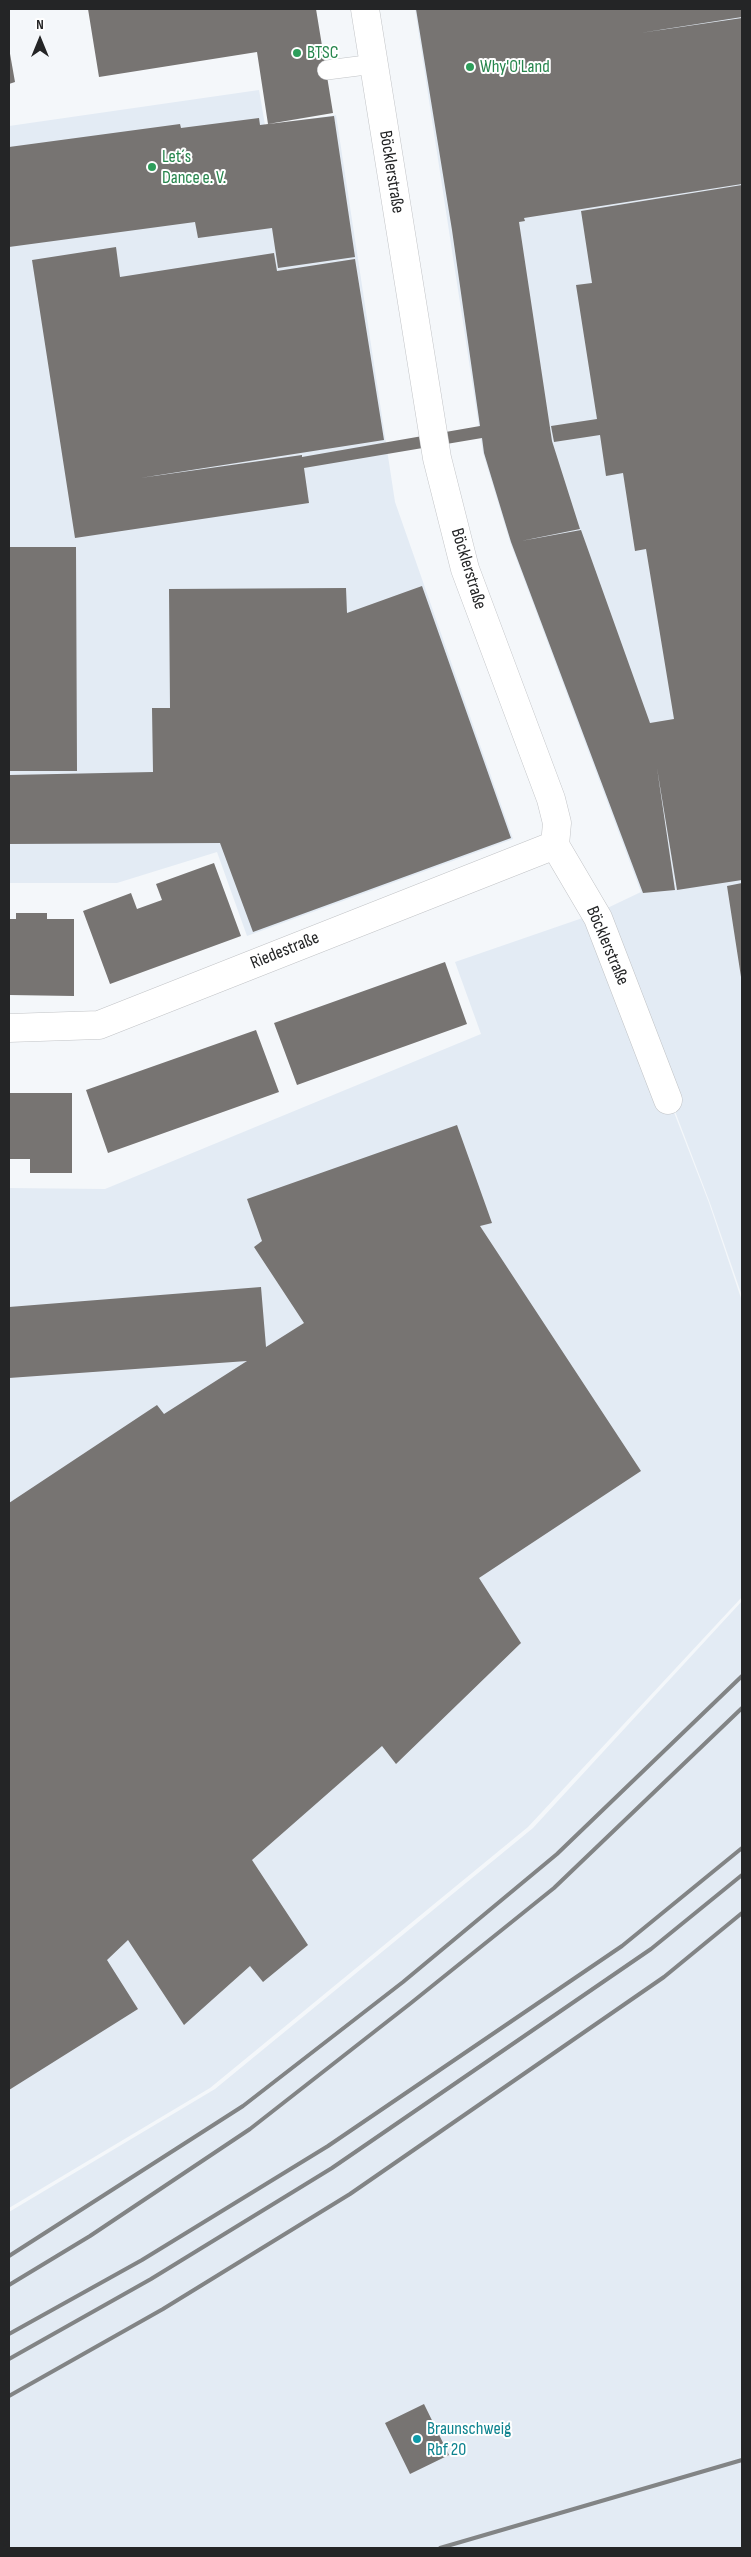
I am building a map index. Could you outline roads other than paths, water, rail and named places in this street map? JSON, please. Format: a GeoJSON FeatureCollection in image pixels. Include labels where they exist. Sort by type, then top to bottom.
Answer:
{"type":"FeatureCollection","features":[{"type":"Feature","properties":{"kind":"street","name":"Böcklerstraße"},"geometry":{"type":"LineString","coordinates":[[365,9],[437,458],[465,569],[551,799],[557,823],[555,845],[598,918],[668,1100]]}},
{"type":"Feature","properties":{"kind":"street","name":"Riedestraße"},"geometry":{"type":"LineString","coordinates":[[9,1028],[99,1025],[555,845]]}},
{"type":"Feature","properties":{"kind":"lane"},"geometry":{"type":"LineString","coordinates":[[327,70],[374,64]]}},
{"type":"Feature","properties":{"kind":"railway"},"geometry":{"type":"LineString","coordinates":[[9,2256],[243,2106],[403,1982],[557,1854],[742,1676]]}},
{"type":"Feature","properties":{"kind":"railway"},"geometry":{"type":"LineString","coordinates":[[9,2285],[90,2236],[250,2129],[411,2003],[554,1888],[742,1708]]}},
{"type":"Feature","properties":{"kind":"railway"},"geometry":{"type":"LineString","coordinates":[[9,2334],[142,2260],[328,2146],[622,1946],[742,1848]]}},
{"type":"Feature","properties":{"kind":"railway"},"geometry":{"type":"LineString","coordinates":[[9,2359],[151,2279],[332,2168],[651,1949],[742,1875]]}},
{"type":"Feature","properties":{"kind":"railway"},"geometry":{"type":"LineString","coordinates":[[9,2396],[163,2309],[350,2194],[664,1977],[742,1913]]}},
{"type":"Feature","properties":{"kind":"railway"},"geometry":{"type":"LineString","coordinates":[[440,2548],[742,2460]]}},
{"type":"Feature","properties":{"kind":"place","name":"BTSC"},"geometry":{"type":"Point","coordinates":[297,53]}},
{"type":"Feature","properties":{"kind":"place","name":"Why'O'Land"},"geometry":{"type":"Point","coordinates":[470,67]}},
{"type":"Feature","properties":{"kind":"place","name":"Let´s Dance e. V."},"geometry":{"type":"Point","coordinates":[152,167]}},
{"type":"Feature","properties":{"kind":"place","name":"Braunschweig Rbf 20"},"geometry":{"type":"Point","coordinates":[417,2439]}}]}
